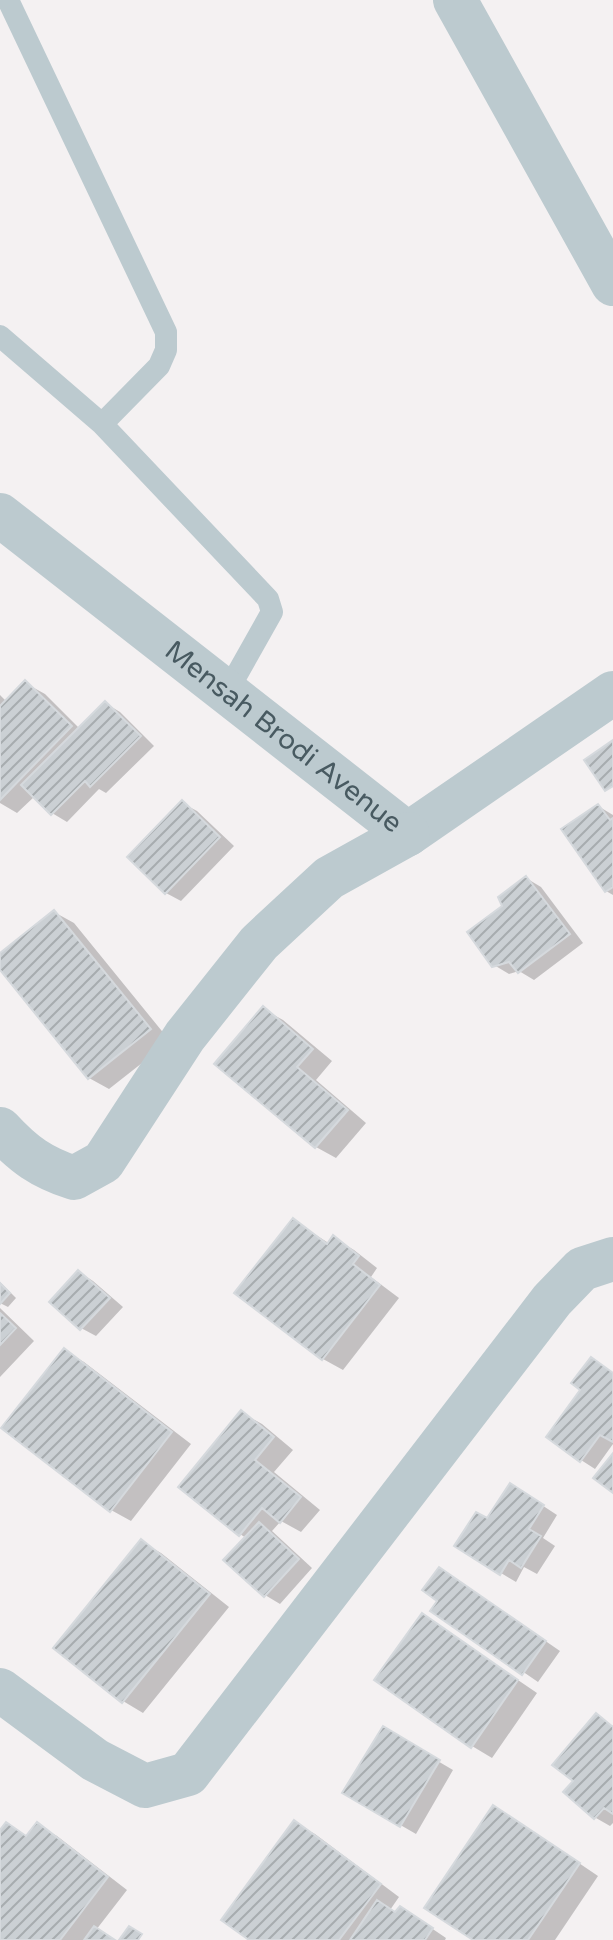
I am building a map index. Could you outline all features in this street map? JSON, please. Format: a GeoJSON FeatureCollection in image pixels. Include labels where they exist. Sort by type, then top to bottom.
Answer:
{"type":"FeatureCollection","features":[{"type":"Feature","properties":{"kind":"street"},"geometry":{"type":"LineString","coordinates":[[455,0],[613,284]]}},
{"type":"Feature","properties":{"kind":"street","name":"Mensah Brodi Avenue"},"geometry":{"type":"LineString","coordinates":[[0,515],[408,834],[613,693]]}},
{"type":"Feature","properties":{"kind":"street"},"geometry":{"type":"LineString","coordinates":[[0,1129],[19,1149],[46,1169],[74,1178],[103,1162],[185,1036],[259,943],[329,878],[408,834]]}},
{"type":"Feature","properties":{"kind":"street"},"geometry":{"type":"LineString","coordinates":[[0,1690],[95,1760],[145,1786],[188,1774],[552,1300],[582,1269],[613,1259]]}},
{"type":"Feature","properties":{"kind":"lane"},"geometry":{"type":"LineString","coordinates":[[8,0],[166,332],[166,350],[159,366],[102,424]]}},
{"type":"Feature","properties":{"kind":"lane"},"geometry":{"type":"LineString","coordinates":[[0,336],[102,424],[268,599],[272,612],[267,624],[227,692]]}},
{"type":"Feature","properties":{"kind":"building"},"geometry":{"type":"Polygon","coordinates":[[[25,680],[72,726],[0,800],[0,706],[25,680]]]}},
{"type":"Feature","properties":{"kind":"building"},"geometry":{"type":"Polygon","coordinates":[[[105,701],[141,736],[90,787],[85,781],[51,815],[21,785],[105,701]]]}},
{"type":"Feature","properties":{"kind":"building"},"geometry":{"type":"Polygon","coordinates":[[[613,740],[613,786],[605,791],[584,760],[613,740]]]}},
{"type":"Feature","properties":{"kind":"building"},"geometry":{"type":"Polygon","coordinates":[[[182,800],[220,837],[165,894],[127,857],[182,800]]]}},
{"type":"Feature","properties":{"kind":"building"},"geometry":{"type":"Polygon","coordinates":[[[598,804],[610,820],[613,818],[613,887],[605,892],[561,829],[598,804]]]}},
{"type":"Feature","properties":{"kind":"building"},"geometry":{"type":"Polygon","coordinates":[[[526,876],[570,934],[518,973],[509,962],[492,967],[467,932],[502,906],[498,897],[526,876]]]}},
{"type":"Feature","properties":{"kind":"building"},"geometry":{"type":"Polygon","coordinates":[[[54,910],[151,1029],[88,1079],[0,970],[0,953],[54,910]]]}},
{"type":"Feature","properties":{"kind":"building"},"geometry":{"type":"Polygon","coordinates":[[[263,1006],[313,1049],[297,1067],[348,1110],[315,1148],[214,1064],[263,1006]]]}},
{"type":"Feature","properties":{"kind":"building"},"geometry":{"type":"Polygon","coordinates":[[[293,1218],[327,1244],[333,1235],[359,1256],[353,1264],[380,1285],[322,1360],[234,1293],[293,1218]]]}},
{"type":"Feature","properties":{"kind":"building"},"geometry":{"type":"Polygon","coordinates":[[[78,1270],[110,1298],[80,1330],[49,1302],[78,1270]]]}},
{"type":"Feature","properties":{"kind":"building"},"geometry":{"type":"Polygon","coordinates":[[[0,1283],[10,1293],[0,1304],[0,1283]]]}},
{"type":"Feature","properties":{"kind":"building"},"geometry":{"type":"Polygon","coordinates":[[[0,1313],[16,1328],[0,1345],[0,1313]]]}},
{"type":"Feature","properties":{"kind":"building"},"geometry":{"type":"Polygon","coordinates":[[[64,1348],[172,1432],[110,1512],[1,1428],[64,1348]]]}},
{"type":"Feature","properties":{"kind":"building"},"geometry":{"type":"Polygon","coordinates":[[[591,1357],[613,1373],[613,1442],[600,1435],[580,1462],[546,1437],[580,1390],[571,1383],[591,1357]]]}},
{"type":"Feature","properties":{"kind":"building"},"geometry":{"type":"Polygon","coordinates":[[[241,1410],[274,1437],[255,1460],[301,1497],[280,1523],[262,1508],[239,1536],[178,1487],[241,1410]]]}},
{"type":"Feature","properties":{"kind":"building"},"geometry":{"type":"Polygon","coordinates":[[[613,1453],[613,1493],[593,1478],[613,1453]]]}},
{"type":"Feature","properties":{"kind":"building"},"geometry":{"type":"Polygon","coordinates":[[[510,1483],[544,1505],[529,1529],[541,1536],[521,1568],[509,1560],[500,1575],[454,1546],[476,1512],[487,1518],[510,1483]]]}},
{"type":"Feature","properties":{"kind":"building"},"geometry":{"type":"Polygon","coordinates":[[[259,1522],[299,1559],[264,1597],[223,1560],[259,1522]]]}},
{"type":"Feature","properties":{"kind":"building"},"geometry":{"type":"Polygon","coordinates":[[[141,1539],[210,1594],[122,1703],[53,1648],[141,1539]]]}},
{"type":"Feature","properties":{"kind":"building"},"geometry":{"type":"Polygon","coordinates":[[[439,1567],[546,1641],[522,1675],[430,1611],[437,1601],[422,1590],[439,1567]]]}},
{"type":"Feature","properties":{"kind":"building"},"geometry":{"type":"Polygon","coordinates":[[[422,1613],[518,1680],[471,1748],[374,1680],[422,1613]]]}},
{"type":"Feature","properties":{"kind":"building"},"geometry":{"type":"Polygon","coordinates":[[[596,1713],[613,1727],[613,1814],[604,1808],[594,1819],[563,1792],[573,1781],[552,1765],[596,1713]]]}},
{"type":"Feature","properties":{"kind":"building"},"geometry":{"type":"Polygon","coordinates":[[[383,1726],[440,1760],[400,1827],[342,1793],[383,1726]]]}},
{"type":"Feature","properties":{"kind":"building"},"geometry":{"type":"Polygon","coordinates":[[[493,1805],[580,1863],[528,1940],[473,1940],[424,1908],[493,1805]]]}},
{"type":"Feature","properties":{"kind":"building"},"geometry":{"type":"Polygon","coordinates":[[[294,1820],[381,1884],[339,1940],[249,1940],[221,1920],[294,1820]]]}},
{"type":"Feature","properties":{"kind":"building"},"geometry":{"type":"Polygon","coordinates":[[[6,1822],[26,1836],[37,1822],[108,1877],[60,1940],[0,1940],[0,1830],[6,1822]]]}},
{"type":"Feature","properties":{"kind":"building"},"geometry":{"type":"Polygon","coordinates":[[[377,1900],[395,1912],[400,1906],[433,1928],[425,1940],[350,1940],[377,1900]]]}},
{"type":"Feature","properties":{"kind":"building"},"geometry":{"type":"Polygon","coordinates":[[[94,1926],[115,1940],[84,1940],[94,1926]]]}},
{"type":"Feature","properties":{"kind":"building"},"geometry":{"type":"Polygon","coordinates":[[[129,1926],[142,1934],[138,1940],[119,1940],[129,1926]]]}}]}
